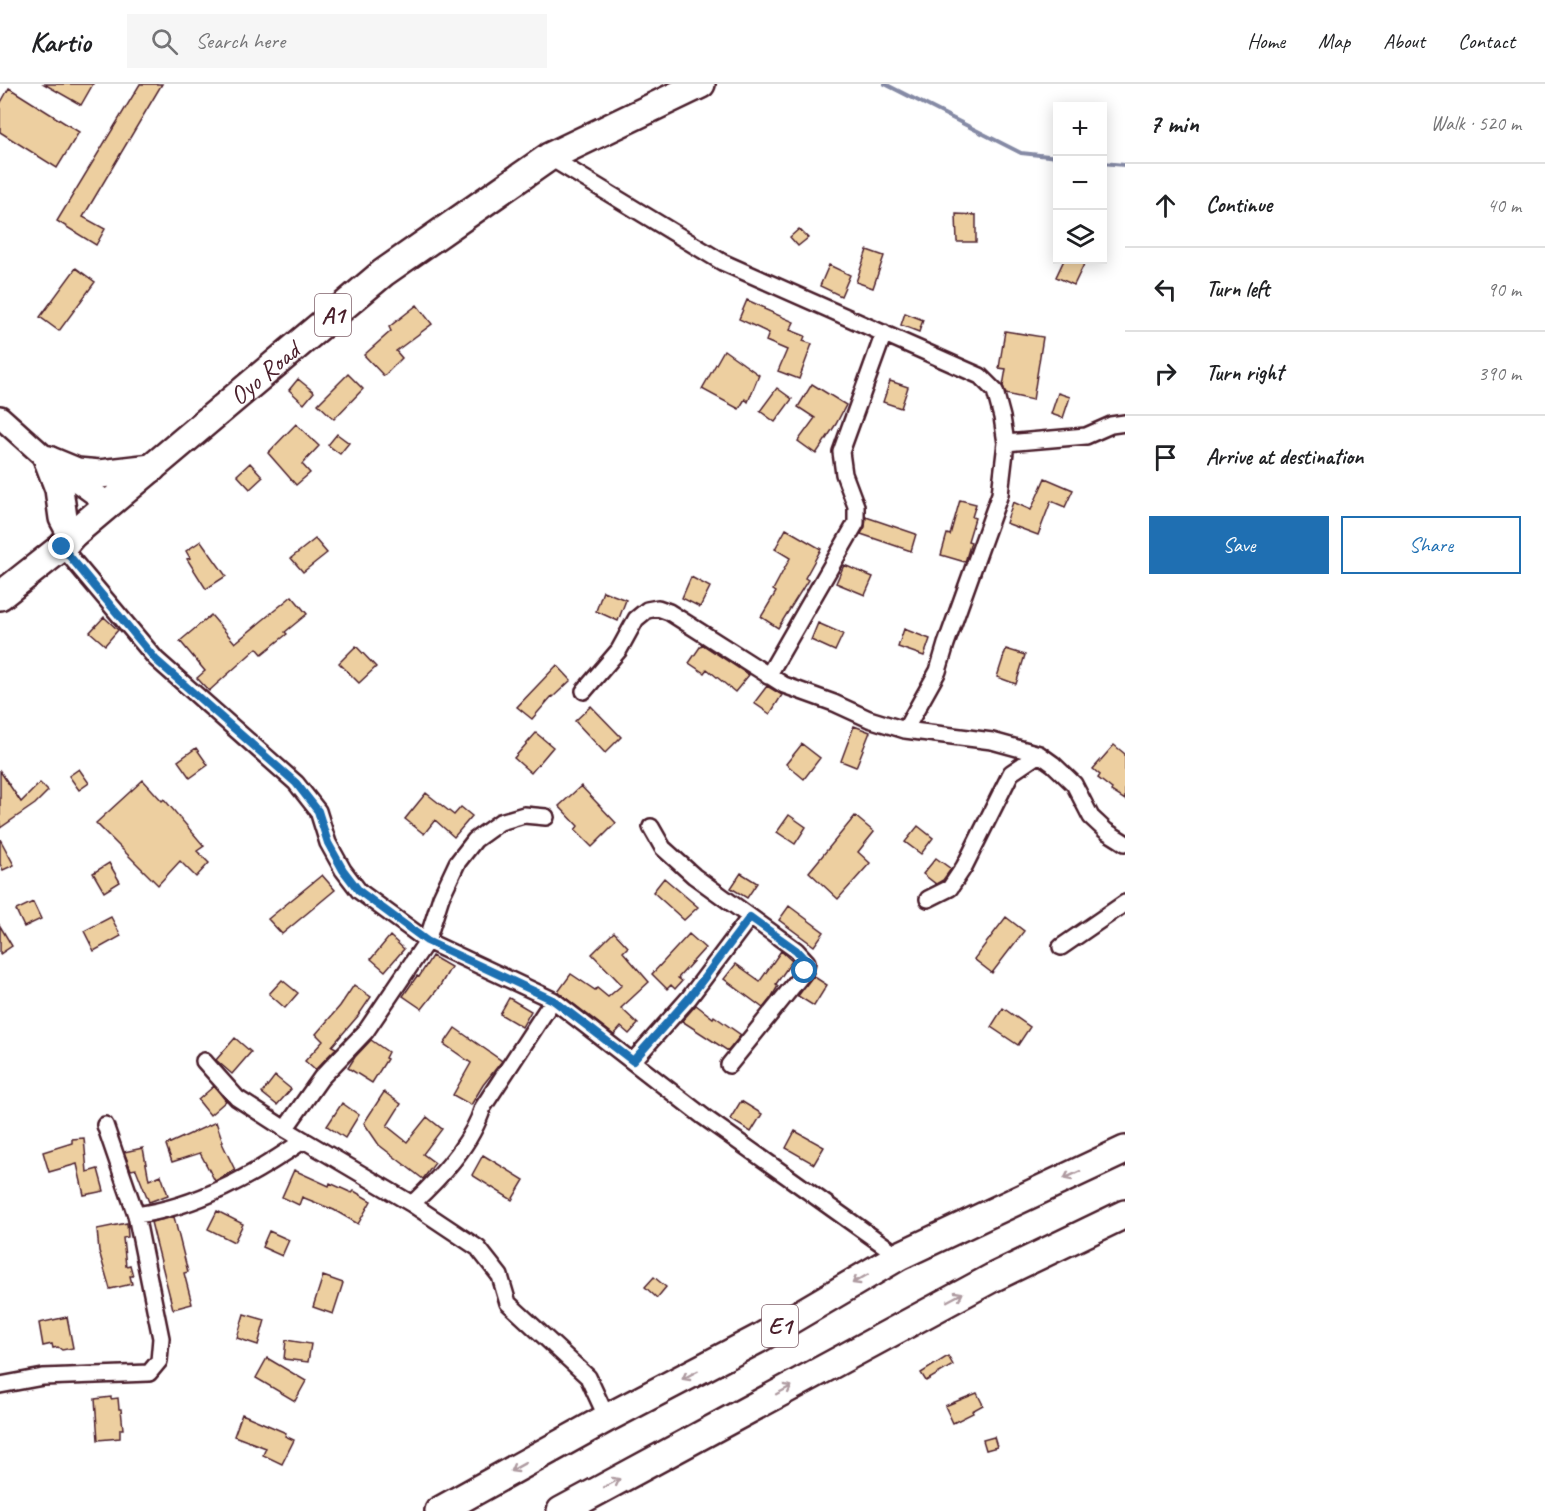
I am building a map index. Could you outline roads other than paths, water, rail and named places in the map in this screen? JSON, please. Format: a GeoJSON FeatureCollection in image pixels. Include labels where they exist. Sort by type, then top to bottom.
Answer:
{"type":"FeatureCollection","features":[{"type":"Feature","properties":{"kind":"highway","name":"Oyo Road"},"geometry":{"type":"LineString","coordinates":[[0,596],[383,273],[549,157],[700,84]]}},
{"type":"Feature","properties":{"kind":"highway"},"geometry":{"type":"LineString","coordinates":[[48,460],[77,472],[99,474],[152,468]]}},
{"type":"Feature","properties":{"kind":"highway"},"geometry":{"type":"LineString","coordinates":[[48,460],[59,489],[67,541]]}},
{"type":"Feature","properties":{"kind":"highway","name":"E1"},"geometry":{"type":"LineString","coordinates":[[439,1511],[758,1339],[899,1256],[1125,1150]]}},
{"type":"Feature","properties":{"kind":"highway","name":"E1"},"geometry":{"type":"LineString","coordinates":[[561,1511],[992,1278],[1125,1214]]}},
{"type":"Feature","properties":{"kind":"street"},"geometry":{"type":"LineString","coordinates":[[549,157],[722,262],[980,376],[995,391],[1006,443],[1000,494],[938,671],[905,730]]}},
{"type":"Feature","properties":{"kind":"street"},"geometry":{"type":"LineString","coordinates":[[768,676],[856,524],[855,506],[844,474],[841,452],[884,333]]}},
{"type":"Feature","properties":{"kind":"street"},"geometry":{"type":"LineString","coordinates":[[0,417],[48,460],[110,505]]}},
{"type":"Feature","properties":{"kind":"street"},"geometry":{"type":"LineString","coordinates":[[1006,443],[1086,436],[1110,425],[1125,423]]}},
{"type":"Feature","properties":{"kind":"street"},"geometry":{"type":"LineString","coordinates":[[67,541],[156,660],[296,783],[318,811],[328,843],[343,870],[359,891],[427,941],[553,1000],[724,1131],[899,1256]]}},
{"type":"Feature","properties":{"kind":"street"},"geometry":{"type":"LineString","coordinates":[[584,691],[619,650],[636,619],[647,610],[658,608],[669,612],[784,686],[834,703],[869,719],[905,730],[992,741],[1039,754],[1074,784],[1091,817],[1106,831],[1125,843]]}},
{"type":"Feature","properties":{"kind":"street"},"geometry":{"type":"LineString","coordinates":[[928,899],[950,888],[964,867],[1011,773],[1039,754]]}},
{"type":"Feature","properties":{"kind":"street"},"geometry":{"type":"LineString","coordinates":[[285,1129],[321,1078],[366,1031],[427,941],[441,897],[457,863],[475,840],[500,822],[524,815],[546,817]]}},
{"type":"Feature","properties":{"kind":"street"},"geometry":{"type":"LineString","coordinates":[[651,827],[663,848],[694,876],[796,950],[807,962],[805,971],[729,1065]]}},
{"type":"Feature","properties":{"kind":"street"},"geometry":{"type":"LineString","coordinates":[[1061,947],[1125,903]]}},
{"type":"Feature","properties":{"kind":"street"},"geometry":{"type":"LineString","coordinates":[[633,1061],[689,998],[750,917]]}},
{"type":"Feature","properties":{"kind":"street"},"geometry":{"type":"LineString","coordinates":[[412,1204],[434,1184],[462,1147],[478,1123],[483,1107],[553,1000]]}},
{"type":"Feature","properties":{"kind":"street"},"geometry":{"type":"LineString","coordinates":[[204,1061],[237,1098],[412,1204],[478,1248],[500,1276],[508,1303],[588,1377],[607,1419]]}},
{"type":"Feature","properties":{"kind":"street"},"geometry":{"type":"LineString","coordinates":[[0,1385],[43,1377],[149,1373],[159,1361],[162,1338],[136,1215],[105,1125]]}},
{"type":"Feature","properties":{"kind":"street"},"geometry":{"type":"LineString","coordinates":[[136,1215],[151,1213],[209,1195],[264,1168],[304,1140]]}},
{"type":"Feature","properties":{"kind":"waterway"},"geometry":{"type":"LineString","coordinates":[[885,84],[1021,153],[1053,156]]}},
{"type":"Feature","properties":{"kind":"waterway"},"geometry":{"type":"LineString","coordinates":[[1107,163],[1125,165]]}}]}
